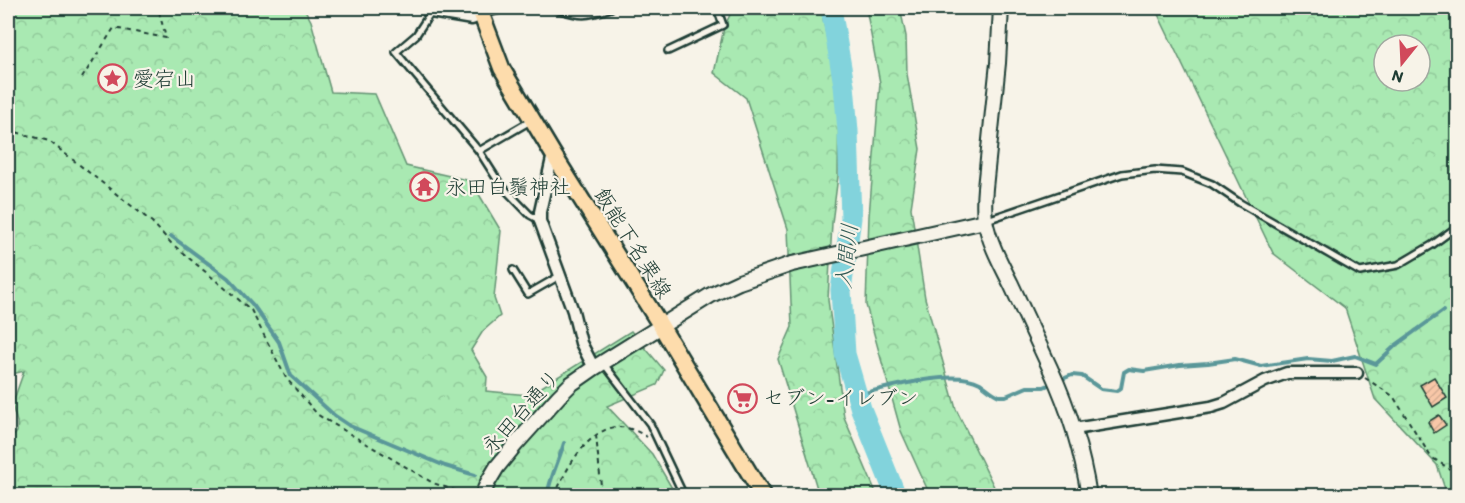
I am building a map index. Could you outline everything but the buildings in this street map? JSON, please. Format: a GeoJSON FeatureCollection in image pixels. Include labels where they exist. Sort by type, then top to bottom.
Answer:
{"type":"FeatureCollection","features":[{"type":"Feature","properties":{"kind":"main road","name":"飯能下名栗線"},"geometry":{"type":"LineString","coordinates":[[480,11],[502,69],[763,495]]}},
{"type":"Feature","properties":{"kind":"street"},"geometry":{"type":"LineString","coordinates":[[1000,8],[998,63],[985,188],[986,221],[1000,262],[1051,370],[1074,429],[1089,495]]}},
{"type":"Feature","properties":{"kind":"street"},"geometry":{"type":"LineString","coordinates":[[427,10],[472,19],[480,11]]}},
{"type":"Feature","properties":{"kind":"street"},"geometry":{"type":"LineString","coordinates":[[553,154],[540,221],[561,275],[581,344],[598,365]]}},
{"type":"Feature","properties":{"kind":"street","name":"永田台通り"},"geometry":{"type":"LineString","coordinates":[[483,495],[497,467],[571,384],[711,295],[738,282],[792,264],[986,221]]}},
{"type":"Feature","properties":{"kind":"street"},"geometry":{"type":"LineString","coordinates":[[1074,429],[1211,407],[1287,373],[1357,373]]}},
{"type":"Feature","properties":{"kind":"lane"},"geometry":{"type":"LineString","coordinates":[[480,11],[509,8]]}},
{"type":"Feature","properties":{"kind":"lane"},"geometry":{"type":"LineString","coordinates":[[553,8],[579,16],[591,15],[611,8]]}},
{"type":"Feature","properties":{"kind":"lane"},"geometry":{"type":"LineString","coordinates":[[668,51],[723,25],[717,8]]}},
{"type":"Feature","properties":{"kind":"lane"},"geometry":{"type":"LineString","coordinates":[[427,10],[416,35],[396,52],[479,151],[500,184],[530,215],[540,221]]}},
{"type":"Feature","properties":{"kind":"lane"},"geometry":{"type":"LineString","coordinates":[[479,151],[532,120]]}},
{"type":"Feature","properties":{"kind":"lane"},"geometry":{"type":"LineString","coordinates":[[986,221],[1122,174],[1155,170],[1182,172],[1212,184],[1240,203],[1360,272],[1398,265],[1458,226]]}},
{"type":"Feature","properties":{"kind":"lane"},"geometry":{"type":"LineString","coordinates":[[513,270],[528,294],[561,275]]}},
{"type":"Feature","properties":{"kind":"lane"},"geometry":{"type":"LineString","coordinates":[[598,365],[650,424],[684,495]]}},
{"type":"Feature","properties":{"kind":"path"},"geometry":{"type":"LineString","coordinates":[[82,78],[114,28],[166,38],[158,8]]}},
{"type":"Feature","properties":{"kind":"path"},"geometry":{"type":"LineString","coordinates":[[8,130],[49,141],[152,222],[171,243],[250,310],[286,378],[318,415],[433,483],[470,495]]}},
{"type":"Feature","properties":{"kind":"path"},"geometry":{"type":"LineString","coordinates":[[1357,373],[1393,396],[1431,457],[1456,473],[1458,477]]}},
{"type":"Feature","properties":{"kind":"path"},"geometry":{"type":"LineString","coordinates":[[555,495],[573,459],[596,435],[617,427],[630,429],[644,435],[661,447]]}},
{"type":"Feature","properties":{"kind":"path"},"geometry":{"type":"LineString","coordinates":[[596,435],[602,495]]}},
{"type":"Feature","properties":{"kind":"green space"},"geometry":{"type":"Polygon","coordinates":[[[8,8],[304,8],[311,21],[331,92],[375,94],[406,166],[471,181],[501,231],[494,298],[500,316],[483,331],[471,350],[487,377],[486,391],[529,395],[631,331],[664,370],[657,385],[607,406],[652,454],[676,495],[8,495],[8,442],[17,432],[17,422],[12,405],[24,371],[8,375],[8,8]]]}},
{"type":"Feature","properties":{"kind":"green space"},"geometry":{"type":"Polygon","coordinates":[[[733,8],[821,8],[839,101],[838,176],[832,223],[828,300],[844,417],[877,495],[819,495],[778,359],[792,327],[788,229],[746,98],[714,73],[724,28],[733,8]]]}},
{"type":"Feature","properties":{"kind":"green space"},"geometry":{"type":"Polygon","coordinates":[[[866,8],[900,8],[906,36],[907,74],[920,149],[911,208],[925,298],[956,409],[998,495],[930,495],[901,431],[866,305],[869,216],[880,83],[866,8]]]}},
{"type":"Feature","properties":{"kind":"green space"},"geometry":{"type":"Polygon","coordinates":[[[1155,8],[1457,8],[1457,495],[1447,495],[1437,465],[1375,399],[1345,308],[1273,253],[1155,8]]]}},
{"type":"Feature","properties":{"kind":"waterway","name":"入間川"},"geometry":{"type":"LineString","coordinates":[[831,8],[844,85],[848,131],[851,218],[841,290],[845,354],[861,409],[896,496]]}},
{"type":"Feature","properties":{"kind":"waterway"},"geometry":{"type":"LineString","coordinates":[[171,236],[228,278],[253,305],[279,342],[291,376],[335,416],[350,426],[445,466],[475,475]]}},
{"type":"Feature","properties":{"kind":"waterway"},"geometry":{"type":"LineString","coordinates":[[856,395],[901,384],[937,378],[953,378],[980,383],[996,395],[1006,396],[1027,387],[1044,387],[1072,375],[1082,376],[1101,389],[1117,391],[1121,388],[1124,372],[1129,369],[1144,371],[1235,359],[1261,366],[1308,359],[1332,361],[1355,356],[1376,364],[1396,345],[1443,311]]}},
{"type":"Feature","properties":{"kind":"waterway"},"geometry":{"type":"LineString","coordinates":[[547,496],[564,443]]}},
{"type":"Feature","properties":{"kind":"place","name":"愛宕山"},"geometry":{"type":"Point","coordinates":[112,79]}},
{"type":"Feature","properties":{"kind":"place","name":"永田白鬚神社"},"geometry":{"type":"Point","coordinates":[424,187]}},
{"type":"Feature","properties":{"kind":"place","name":"セブン-イレブン"},"geometry":{"type":"Point","coordinates":[742,398]}}]}
